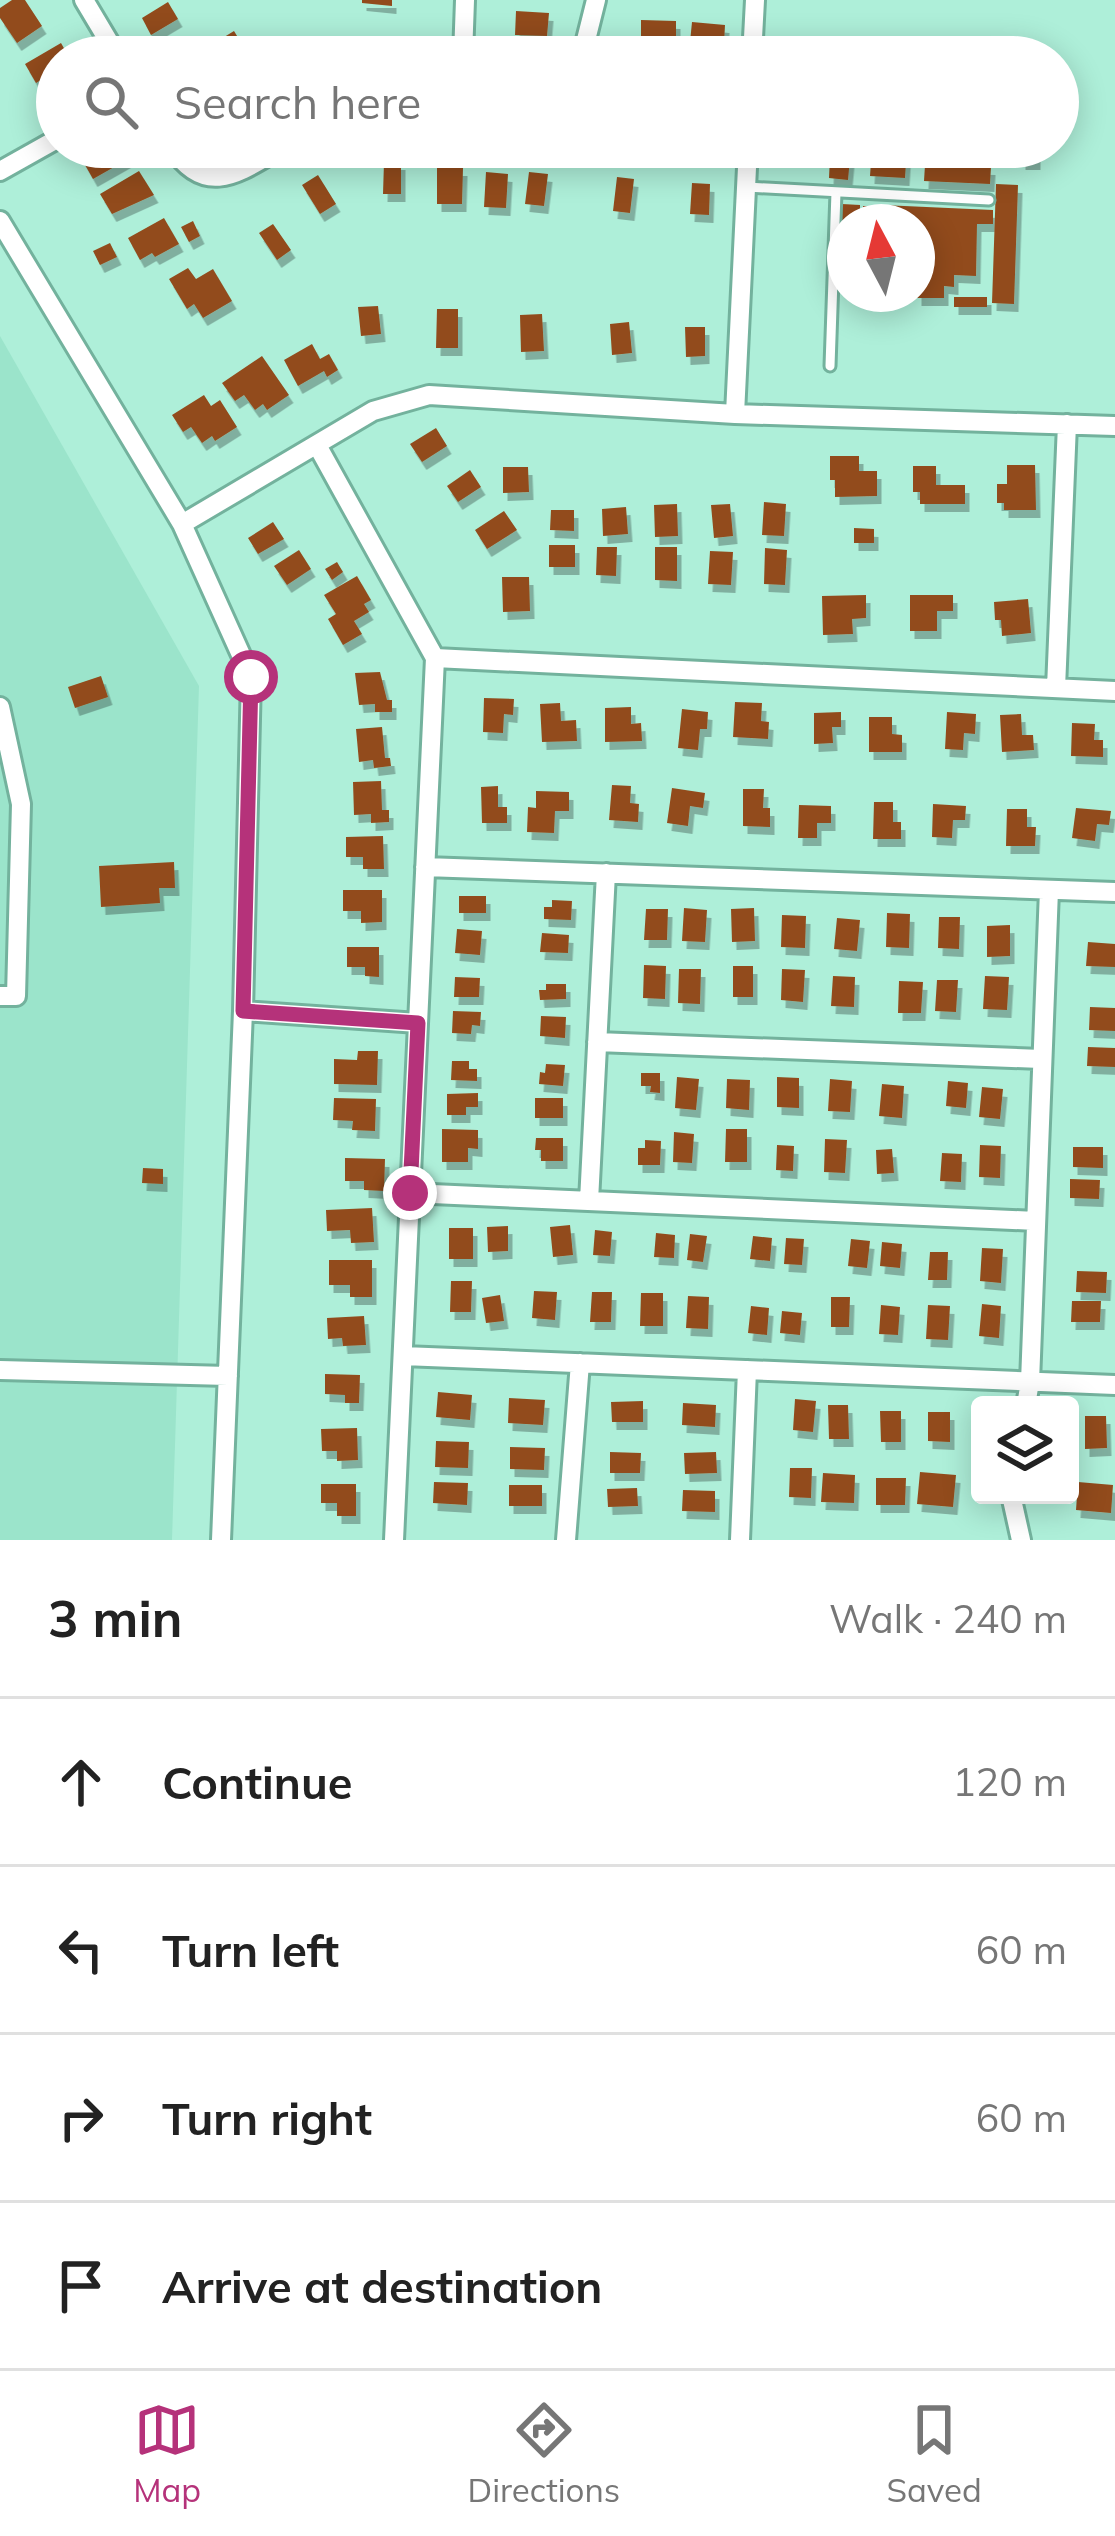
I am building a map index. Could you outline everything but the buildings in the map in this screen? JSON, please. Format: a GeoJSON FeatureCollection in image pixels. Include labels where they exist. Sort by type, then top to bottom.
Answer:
{"type":"FeatureCollection","features":[{"type":"Feature","properties":{"kind":"street"},"geometry":{"type":"LineString","coordinates":[[84,0],[105,36]]}},
{"type":"Feature","properties":{"kind":"street"},"geometry":{"type":"LineString","coordinates":[[464,36],[465,0]]}},
{"type":"Feature","properties":{"kind":"street"},"geometry":{"type":"LineString","coordinates":[[587,36],[596,0]]}},
{"type":"Feature","properties":{"kind":"street"},"geometry":{"type":"LineString","coordinates":[[753,36],[755,0]]}},
{"type":"Feature","properties":{"kind":"street"},"geometry":{"type":"LineString","coordinates":[[0,170],[36,150]]}},
{"type":"Feature","properties":{"kind":"street"},"geometry":{"type":"LineString","coordinates":[[194,168],[202,176],[215,178],[231,177],[247,168]]}},
{"type":"Feature","properties":{"kind":"street"},"geometry":{"type":"LineString","coordinates":[[735,414],[747,168]]}},
{"type":"Feature","properties":{"kind":"street"},"geometry":{"type":"LineString","coordinates":[[0,221],[182,524],[251,677],[243,1011],[220,1540]]}},
{"type":"Feature","properties":{"kind":"street"},"geometry":{"type":"LineString","coordinates":[[182,524],[374,411],[429,395],[735,414],[1115,426]]}},
{"type":"Feature","properties":{"kind":"street"},"geometry":{"type":"LineString","coordinates":[[1057,688],[1067,424]]}},
{"type":"Feature","properties":{"kind":"street"},"geometry":{"type":"LineString","coordinates":[[317,446],[435,658],[394,1540]]}},
{"type":"Feature","properties":{"kind":"street"},"geometry":{"type":"LineString","coordinates":[[435,658],[1115,691]]}},
{"type":"Feature","properties":{"kind":"street"},"geometry":{"type":"LineString","coordinates":[[0,707],[21,804],[16,996],[0,996]]}},
{"type":"Feature","properties":{"kind":"street"},"geometry":{"type":"LineString","coordinates":[[425,866],[1115,892]]}},
{"type":"Feature","properties":{"kind":"street"},"geometry":{"type":"LineString","coordinates":[[589,1201],[606,873]]}},
{"type":"Feature","properties":{"kind":"street"},"geometry":{"type":"LineString","coordinates":[[1028,1396],[1049,890]]}},
{"type":"Feature","properties":{"kind":"street"},"geometry":{"type":"LineString","coordinates":[[243,1011],[418,1023]]}},
{"type":"Feature","properties":{"kind":"street"},"geometry":{"type":"LineString","coordinates":[[597,1042],[1041,1059]]}},
{"type":"Feature","properties":{"kind":"street"},"geometry":{"type":"LineString","coordinates":[[410,1193],[1036,1221]]}},
{"type":"Feature","properties":{"kind":"street"},"geometry":{"type":"LineString","coordinates":[[403,1356],[1115,1385]]}},
{"type":"Feature","properties":{"kind":"street"},"geometry":{"type":"LineString","coordinates":[[566,1540],[580,1363]]}},
{"type":"Feature","properties":{"kind":"street"},"geometry":{"type":"LineString","coordinates":[[0,1370],[228,1376]]}},
{"type":"Feature","properties":{"kind":"street"},"geometry":{"type":"LineString","coordinates":[[740,1540],[747,1370]]}},
{"type":"Feature","properties":{"kind":"street"},"geometry":{"type":"LineString","coordinates":[[1013,1504],[1021,1540]]}},
{"type":"Feature","properties":{"kind":"lane"},"geometry":{"type":"LineString","coordinates":[[747,187],[989,200]]}},
{"type":"Feature","properties":{"kind":"lane"},"geometry":{"type":"LineString","coordinates":[[830,366],[836,192]]}},
{"type":"Feature","properties":{"kind":"shaded area"},"geometry":{"type":"Polygon","coordinates":[[[0,336],[199,686],[172,1540],[0,1540],[0,336]]]}},
{"type":"Feature","properties":{"kind":"route"},"geometry":{"type":"LineString","coordinates":[[251,677],[243,1011],[418,1023],[410,1193]]}}]}
